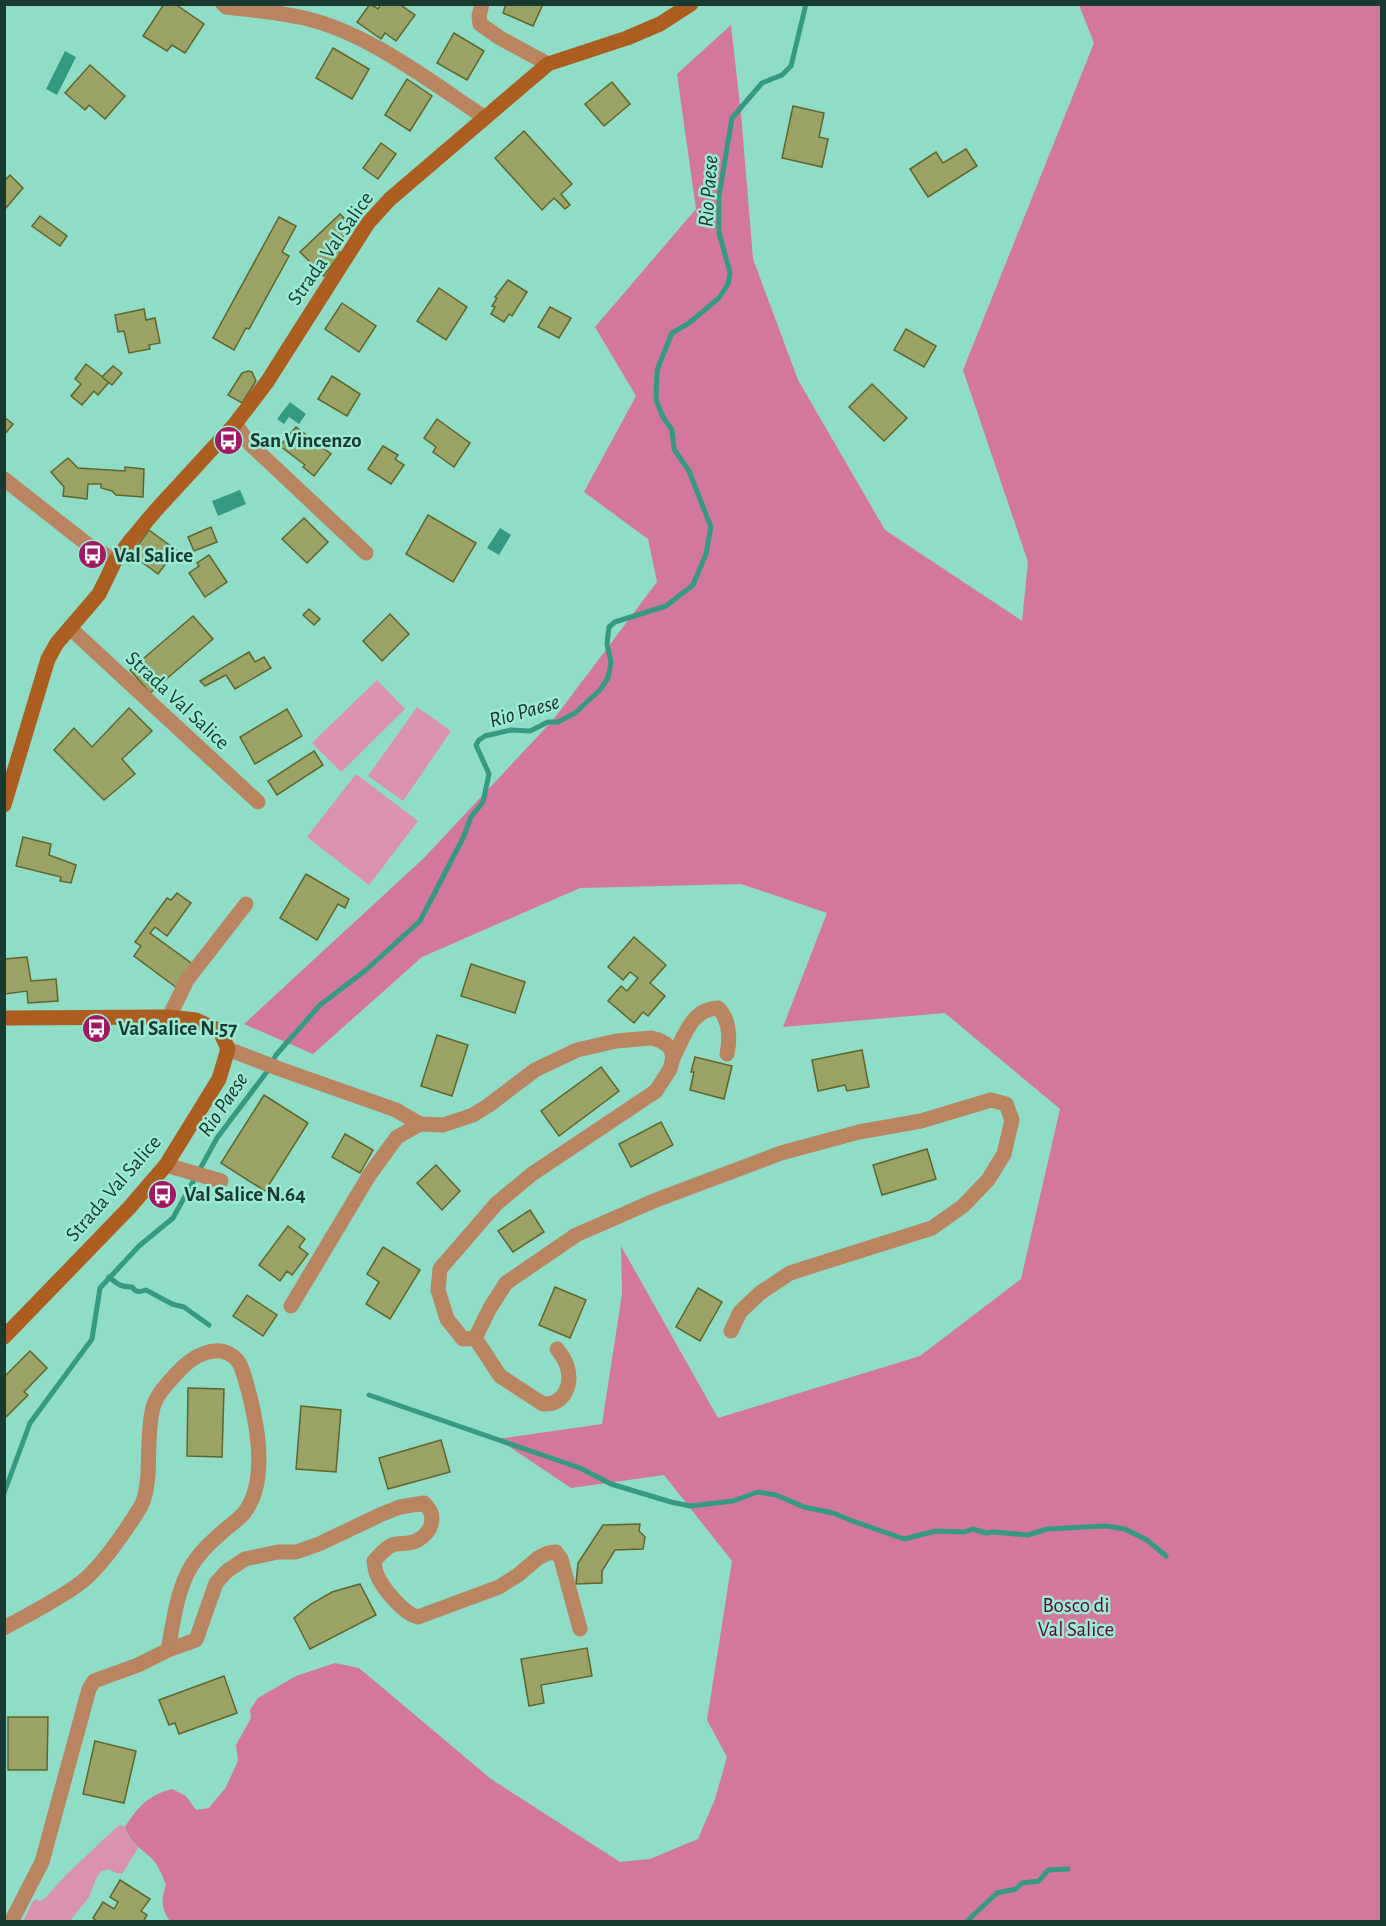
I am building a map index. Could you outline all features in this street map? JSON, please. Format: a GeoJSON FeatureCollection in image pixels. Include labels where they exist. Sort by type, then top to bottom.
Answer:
{"type":"FeatureCollection","features":[{"type":"Feature","properties":{"kind":"street"},"geometry":{"type":"LineString","coordinates":[[223,4],[305,18],[355,36],[414,70],[484,117]]}},
{"type":"Feature","properties":{"kind":"street"},"geometry":{"type":"LineString","coordinates":[[482,4],[478,16],[480,24],[500,38],[548,64]]}},
{"type":"Feature","properties":{"kind":"street","name":"Strada Val Salice"},"geometry":{"type":"LineString","coordinates":[[4,805],[48,659],[57,643],[99,594],[115,561],[156,510],[235,424],[267,382],[368,223],[390,198],[548,64],[627,38],[660,24],[691,4]]}},
{"type":"Feature","properties":{"kind":"street"},"geometry":{"type":"LineString","coordinates":[[235,424],[251,445],[366,553]]}},
{"type":"Feature","properties":{"kind":"street"},"geometry":{"type":"LineString","coordinates":[[4,479],[87,544],[115,561]]}},
{"type":"Feature","properties":{"kind":"street","name":"Strada Val Salice"},"geometry":{"type":"LineString","coordinates":[[70,627],[258,802]]}},
{"type":"Feature","properties":{"kind":"street"},"geometry":{"type":"LineString","coordinates":[[169,1017],[187,980],[246,904]]}},
{"type":"Feature","properties":{"kind":"street"},"geometry":{"type":"LineString","coordinates":[[475,1338],[463,1338],[447,1319],[438,1290],[440,1269],[497,1203],[532,1174],[656,1091],[667,1077],[673,1058],[693,1019],[712,1008],[718,1008],[723,1012],[725,1018],[729,1039],[727,1054]]}},
{"type":"Feature","properties":{"kind":"street"},"geometry":{"type":"LineString","coordinates":[[4,1018],[169,1017],[196,1020],[220,1031],[228,1049],[396,1110],[420,1124],[443,1125],[472,1114],[489,1105],[536,1070],[577,1050],[616,1041],[651,1038],[666,1044],[673,1058]]}},
{"type":"Feature","properties":{"kind":"street","name":"Strada Val Salice"},"geometry":{"type":"LineString","coordinates":[[4,1337],[129,1208],[166,1165],[219,1079],[228,1049]]}},
{"type":"Feature","properties":{"kind":"street"},"geometry":{"type":"LineString","coordinates":[[475,1338],[506,1283],[576,1235],[656,1200],[781,1153],[859,1132],[921,1120],[991,1100],[1006,1104],[1012,1120],[1004,1154],[988,1180],[963,1206],[932,1228],[790,1273],[760,1293],[740,1312],[731,1331]]}},
{"type":"Feature","properties":{"kind":"street"},"geometry":{"type":"LineString","coordinates":[[291,1306],[370,1174],[397,1137],[420,1124]]}},
{"type":"Feature","properties":{"kind":"street"},"geometry":{"type":"LineString","coordinates":[[166,1165],[214,1179]]}},
{"type":"Feature","properties":{"kind":"street"},"geometry":{"type":"LineString","coordinates":[[475,1338],[500,1376],[543,1404],[559,1401],[567,1392],[570,1380],[567,1364],[557,1349]]}},
{"type":"Feature","properties":{"kind":"street"},"geometry":{"type":"LineString","coordinates":[[4,1628],[80,1583],[99,1564],[143,1504],[147,1488],[152,1411],[157,1398],[167,1383],[186,1363],[214,1350],[224,1351],[241,1365],[253,1412],[260,1474],[255,1497],[244,1514],[197,1557],[188,1572],[176,1604],[168,1650]]}},
{"type":"Feature","properties":{"kind":"street"},"geometry":{"type":"LineString","coordinates":[[11,1922],[42,1862],[87,1697],[94,1681],[196,1640],[216,1583],[227,1571],[245,1559],[278,1552],[304,1550],[382,1514],[400,1507],[424,1503],[431,1509],[433,1519],[426,1534],[414,1542],[392,1545],[374,1561],[376,1574],[384,1587],[412,1616],[428,1614],[499,1587],[518,1575],[538,1557],[556,1552],[561,1559],[580,1629]]}},
{"type":"Feature","properties":{"kind":"shaded area"},"geometry":{"type":"Polygon","coordinates":[[[65,51],[76,57],[57,95],[46,89],[65,51]]]}},
{"type":"Feature","properties":{"kind":"shaded area"},"geometry":{"type":"Polygon","coordinates":[[[290,402],[306,414],[299,424],[289,417],[284,424],[277,419],[290,402]]]}},
{"type":"Feature","properties":{"kind":"shaded area"},"geometry":{"type":"Polygon","coordinates":[[[240,490],[246,504],[218,516],[212,501],[240,490]]]}},
{"type":"Feature","properties":{"kind":"shaded area"},"geometry":{"type":"Polygon","coordinates":[[[500,528],[511,535],[499,555],[487,548],[500,528]]]}},
{"type":"Feature","properties":{"kind":"shaded area"},"geometry":{"type":"Polygon","coordinates":[[[377,680],[405,709],[341,772],[312,743],[377,680]]]}},
{"type":"Feature","properties":{"kind":"shaded area"},"geometry":{"type":"Polygon","coordinates":[[[417,707],[451,731],[403,801],[368,776],[417,707]]]}},
{"type":"Feature","properties":{"kind":"shaded area"},"geometry":{"type":"Polygon","coordinates":[[[356,774],[418,821],[369,885],[307,837],[356,774]]]}},
{"type":"Feature","properties":{"kind":"shaded area"},"geometry":{"type":"Polygon","coordinates":[[[119,1825],[125,1827],[129,1838],[138,1848],[122,1874],[109,1869],[101,1871],[89,1897],[70,1921],[23,1922],[33,1901],[43,1900],[119,1825]]]}},
{"type":"Feature","properties":{"kind":"green space","name":"Bosco di Val Salice"},"geometry":{"type":"Polygon","coordinates":[[[1079,5],[1381,5],[1381,1921],[170,1921],[163,1908],[166,1885],[161,1873],[152,1859],[132,1841],[125,1827],[134,1813],[150,1798],[172,1789],[186,1796],[196,1810],[209,1808],[226,1787],[238,1761],[236,1745],[251,1718],[250,1710],[258,1698],[296,1676],[335,1663],[359,1668],[491,1779],[620,1862],[650,1859],[698,1839],[715,1799],[727,1757],[707,1720],[732,1561],[664,1475],[571,1488],[498,1439],[602,1424],[622,1294],[621,1246],[718,1418],[920,1356],[1021,1279],[1060,1109],[945,1013],[783,1027],[827,913],[741,884],[580,888],[422,957],[313,1054],[244,1024],[424,858],[553,720],[657,582],[648,539],[584,492],[636,396],[595,327],[696,209],[677,74],[731,25],[753,259],[798,380],[885,530],[1022,621],[1028,562],[963,370],[1094,43],[1079,5]]]}},
{"type":"Feature","properties":{"kind":"building"},"geometry":{"type":"Polygon","coordinates":[[[164,4],[175,4],[204,24],[185,53],[172,45],[167,51],[143,36],[164,4]]]}},
{"type":"Feature","properties":{"kind":"building"},"geometry":{"type":"Polygon","coordinates":[[[370,4],[378,9],[381,4],[399,4],[415,15],[396,41],[385,33],[381,39],[357,22],[370,4]]]}},
{"type":"Feature","properties":{"kind":"building"},"geometry":{"type":"Polygon","coordinates":[[[506,4],[543,4],[533,26],[503,13],[506,4]]]}},
{"type":"Feature","properties":{"kind":"building"},"geometry":{"type":"Polygon","coordinates":[[[454,33],[484,51],[467,80],[437,63],[454,33]]]}},
{"type":"Feature","properties":{"kind":"building"},"geometry":{"type":"Polygon","coordinates":[[[333,48],[369,69],[352,99],[316,78],[333,48]]]}},
{"type":"Feature","properties":{"kind":"building"},"geometry":{"type":"Polygon","coordinates":[[[90,65],[125,96],[105,119],[89,105],[85,110],[65,93],[90,65]]]}},
{"type":"Feature","properties":{"kind":"building"},"geometry":{"type":"Polygon","coordinates":[[[407,79],[432,96],[410,131],[385,115],[407,79]]]}},
{"type":"Feature","properties":{"kind":"building"},"geometry":{"type":"Polygon","coordinates":[[[612,82],[630,104],[604,126],[585,104],[612,82]]]}},
{"type":"Feature","properties":{"kind":"building"},"geometry":{"type":"Polygon","coordinates":[[[793,106],[824,113],[819,137],[828,139],[822,167],[782,158],[793,106]]]}},
{"type":"Feature","properties":{"kind":"building"},"geometry":{"type":"Polygon","coordinates":[[[524,131],[572,184],[561,194],[570,205],[565,209],[554,198],[542,210],[495,158],[524,131]]]}},
{"type":"Feature","properties":{"kind":"building"},"geometry":{"type":"Polygon","coordinates":[[[381,143],[396,154],[378,179],[363,168],[381,143]]]}},
{"type":"Feature","properties":{"kind":"building"},"geometry":{"type":"Polygon","coordinates":[[[966,149],[977,166],[928,197],[910,169],[936,152],[943,163],[966,149]]]}},
{"type":"Feature","properties":{"kind":"building"},"geometry":{"type":"Polygon","coordinates":[[[10,175],[23,188],[5,209],[4,181],[10,175]]]}},
{"type":"Feature","properties":{"kind":"building"},"geometry":{"type":"Polygon","coordinates":[[[340,214],[353,227],[333,246],[341,253],[324,276],[300,252],[340,214]]]}},
{"type":"Feature","properties":{"kind":"building"},"geometry":{"type":"Polygon","coordinates":[[[40,216],[67,236],[60,246],[32,226],[40,216]]]}},
{"type":"Feature","properties":{"kind":"building"},"geometry":{"type":"Polygon","coordinates":[[[279,217],[296,226],[282,252],[289,256],[249,329],[246,328],[234,350],[213,338],[279,217]]]}},
{"type":"Feature","properties":{"kind":"building"},"geometry":{"type":"Polygon","coordinates":[[[508,280],[527,292],[512,316],[509,314],[504,322],[491,314],[495,307],[492,306],[497,298],[495,297],[508,280]]]}},
{"type":"Feature","properties":{"kind":"building"},"geometry":{"type":"Polygon","coordinates":[[[439,288],[467,307],[446,340],[417,321],[439,288]]]}},
{"type":"Feature","properties":{"kind":"building"},"geometry":{"type":"Polygon","coordinates":[[[342,303],[376,326],[359,352],[325,329],[342,303]]]}},
{"type":"Feature","properties":{"kind":"building"},"geometry":{"type":"Polygon","coordinates":[[[550,307],[571,318],[559,338],[538,327],[550,307]]]}},
{"type":"Feature","properties":{"kind":"building"},"geometry":{"type":"Polygon","coordinates":[[[144,309],[146,320],[155,318],[160,343],[149,345],[150,349],[129,353],[124,331],[118,332],[115,315],[144,309]]]}},
{"type":"Feature","properties":{"kind":"building"},"geometry":{"type":"Polygon","coordinates":[[[906,329],[936,346],[924,367],[894,350],[906,329]]]}},
{"type":"Feature","properties":{"kind":"building"},"geometry":{"type":"Polygon","coordinates":[[[86,364],[109,382],[98,395],[94,391],[82,405],[71,396],[81,384],[75,379],[86,364]]]}},
{"type":"Feature","properties":{"kind":"building"},"geometry":{"type":"Polygon","coordinates":[[[113,366],[122,373],[112,385],[102,377],[113,366]]]}},
{"type":"Feature","properties":{"kind":"building"},"geometry":{"type":"Polygon","coordinates":[[[252,372],[256,381],[242,403],[228,395],[242,373],[252,372]]]}},
{"type":"Feature","properties":{"kind":"building"},"geometry":{"type":"Polygon","coordinates":[[[332,376],[360,394],[347,416],[318,399],[332,376]]]}},
{"type":"Feature","properties":{"kind":"building"},"geometry":{"type":"Polygon","coordinates":[[[872,384],[907,418],[884,441],[849,407],[872,384]]]}},
{"type":"Feature","properties":{"kind":"building"},"geometry":{"type":"Polygon","coordinates":[[[4,417],[13,424],[4,435],[4,417]]]}},
{"type":"Feature","properties":{"kind":"building"},"geometry":{"type":"Polygon","coordinates":[[[437,419],[470,443],[454,467],[433,452],[436,447],[424,438],[437,419]]]}},
{"type":"Feature","properties":{"kind":"building"},"geometry":{"type":"Polygon","coordinates":[[[296,427],[331,454],[314,476],[303,467],[305,465],[280,446],[296,427]]]}},
{"type":"Feature","properties":{"kind":"building"},"geometry":{"type":"Polygon","coordinates":[[[383,446],[398,455],[395,459],[404,465],[391,484],[368,469],[383,446]]]}},
{"type":"Feature","properties":{"kind":"building"},"geometry":{"type":"Polygon","coordinates":[[[68,458],[78,468],[125,471],[125,467],[144,469],[143,497],[116,495],[112,491],[101,488],[101,484],[88,484],[87,499],[63,496],[64,487],[51,472],[68,458]]]}},
{"type":"Feature","properties":{"kind":"building"},"geometry":{"type":"Polygon","coordinates":[[[428,515],[476,543],[453,582],[406,554],[428,515]]]}},
{"type":"Feature","properties":{"kind":"building"},"geometry":{"type":"Polygon","coordinates":[[[304,518],[328,542],[307,563],[282,539],[304,518]]]}},
{"type":"Feature","properties":{"kind":"building"},"geometry":{"type":"Polygon","coordinates":[[[211,527],[217,542],[194,551],[188,537],[211,527]]]}},
{"type":"Feature","properties":{"kind":"building"},"geometry":{"type":"Polygon","coordinates":[[[149,530],[176,550],[158,574],[131,554],[149,530]]]}},
{"type":"Feature","properties":{"kind":"building"},"geometry":{"type":"Polygon","coordinates":[[[209,555],[227,582],[205,597],[189,573],[199,566],[197,563],[209,555]]]}},
{"type":"Feature","properties":{"kind":"building"},"geometry":{"type":"Polygon","coordinates":[[[309,609],[320,619],[314,625],[303,615],[309,609]]]}},
{"type":"Feature","properties":{"kind":"building"},"geometry":{"type":"Polygon","coordinates":[[[390,614],[409,634],[382,661],[363,641],[390,614]]]}},
{"type":"Feature","properties":{"kind":"building"},"geometry":{"type":"Polygon","coordinates":[[[193,616],[213,639],[150,693],[130,670],[193,616]]]}},
{"type":"Feature","properties":{"kind":"building"},"geometry":{"type":"Polygon","coordinates":[[[249,652],[255,662],[264,657],[271,668],[235,689],[226,675],[205,686],[200,681],[249,652]]]}},
{"type":"Feature","properties":{"kind":"building"},"geometry":{"type":"Polygon","coordinates":[[[129,708],[152,731],[122,759],[135,774],[104,800],[54,750],[74,728],[92,747],[129,708]]]}},
{"type":"Feature","properties":{"kind":"building"},"geometry":{"type":"Polygon","coordinates":[[[287,709],[302,736],[255,764],[240,737],[287,709]]]}},
{"type":"Feature","properties":{"kind":"building"},"geometry":{"type":"Polygon","coordinates":[[[314,751],[323,765],[277,795],[268,781],[314,751]]]}},
{"type":"Feature","properties":{"kind":"building"},"geometry":{"type":"Polygon","coordinates":[[[23,837],[51,844],[49,855],[76,865],[71,883],[60,881],[61,877],[16,866],[23,837]]]}},
{"type":"Feature","properties":{"kind":"building"},"geometry":{"type":"Polygon","coordinates":[[[306,874],[349,899],[345,908],[338,904],[317,940],[280,918],[306,874]]]}},
{"type":"Feature","properties":{"kind":"building"},"geometry":{"type":"Polygon","coordinates":[[[177,893],[191,903],[167,936],[155,927],[150,933],[194,965],[177,988],[134,956],[141,946],[135,942],[167,898],[171,900],[177,893]]]}},
{"type":"Feature","properties":{"kind":"building"},"geometry":{"type":"Polygon","coordinates":[[[634,937],[666,965],[650,983],[665,996],[648,1016],[643,1012],[634,1023],[608,1001],[621,986],[627,991],[638,978],[630,972],[623,980],[608,967],[634,937]]]}},
{"type":"Feature","properties":{"kind":"building"},"geometry":{"type":"Polygon","coordinates":[[[27,957],[31,981],[56,979],[58,1001],[28,1003],[27,991],[5,994],[4,959],[27,957]]]}},
{"type":"Feature","properties":{"kind":"building"},"geometry":{"type":"Polygon","coordinates":[[[471,964],[525,982],[515,1013],[461,996],[471,964]]]}},
{"type":"Feature","properties":{"kind":"building"},"geometry":{"type":"Polygon","coordinates":[[[437,1035],[468,1045],[452,1096],[421,1086],[437,1035]]]}},
{"type":"Feature","properties":{"kind":"building"},"geometry":{"type":"Polygon","coordinates":[[[862,1050],[869,1087],[847,1091],[845,1085],[818,1091],[812,1060],[862,1050]]]}},
{"type":"Feature","properties":{"kind":"building"},"geometry":{"type":"Polygon","coordinates":[[[695,1057],[732,1066],[724,1099],[690,1090],[695,1057]]]}},
{"type":"Feature","properties":{"kind":"building"},"geometry":{"type":"Polygon","coordinates":[[[601,1067],[619,1091],[559,1136],[541,1111],[601,1067]]]}},
{"type":"Feature","properties":{"kind":"building"},"geometry":{"type":"Polygon","coordinates":[[[264,1095],[308,1123],[265,1191],[221,1163],[264,1095]]]}},
{"type":"Feature","properties":{"kind":"building"},"geometry":{"type":"Polygon","coordinates":[[[661,1122],[673,1145],[631,1167],[619,1144],[661,1122]]]}},
{"type":"Feature","properties":{"kind":"building"},"geometry":{"type":"Polygon","coordinates":[[[345,1134],[373,1150],[360,1173],[332,1157],[345,1134]]]}},
{"type":"Feature","properties":{"kind":"building"},"geometry":{"type":"Polygon","coordinates":[[[927,1149],[936,1179],[882,1195],[873,1165],[927,1149]]]}},
{"type":"Feature","properties":{"kind":"building"},"geometry":{"type":"Polygon","coordinates":[[[436,1165],[460,1191],[442,1210],[417,1183],[436,1165]]]}},
{"type":"Feature","properties":{"kind":"building"},"geometry":{"type":"Polygon","coordinates":[[[530,1210],[544,1232],[513,1252],[498,1231],[530,1210]]]}},
{"type":"Feature","properties":{"kind":"building"},"geometry":{"type":"Polygon","coordinates":[[[288,1226],[305,1239],[299,1247],[308,1254],[292,1275],[287,1271],[280,1281],[259,1265],[288,1226]]]}},
{"type":"Feature","properties":{"kind":"building"},"geometry":{"type":"Polygon","coordinates":[[[383,1247],[420,1270],[390,1319],[366,1304],[379,1282],[367,1274],[383,1247]]]}},
{"type":"Feature","properties":{"kind":"building"},"geometry":{"type":"Polygon","coordinates":[[[555,1287],[586,1300],[570,1338],[539,1325],[555,1287]]]}},
{"type":"Feature","properties":{"kind":"building"},"geometry":{"type":"Polygon","coordinates":[[[698,1288],[722,1302],[700,1341],[676,1327],[698,1288]]]}},
{"type":"Feature","properties":{"kind":"building"},"geometry":{"type":"Polygon","coordinates":[[[247,1295],[277,1315],[263,1336],[233,1316],[247,1295]]]}},
{"type":"Feature","properties":{"kind":"building"},"geometry":{"type":"Polygon","coordinates":[[[30,1351],[47,1368],[24,1392],[28,1395],[5,1418],[4,1377],[30,1351]]]}},
{"type":"Feature","properties":{"kind":"building"},"geometry":{"type":"Polygon","coordinates":[[[188,1388],[224,1389],[222,1457],[187,1456],[188,1388]]]}},
{"type":"Feature","properties":{"kind":"building"},"geometry":{"type":"Polygon","coordinates":[[[301,1406],[341,1410],[336,1472],[296,1469],[301,1406]]]}},
{"type":"Feature","properties":{"kind":"building"},"geometry":{"type":"Polygon","coordinates":[[[441,1440],[450,1472],[388,1489],[379,1458],[441,1440]]]}},
{"type":"Feature","properties":{"kind":"building"},"geometry":{"type":"Polygon","coordinates":[[[640,1524],[639,1531],[645,1537],[643,1549],[615,1550],[602,1571],[602,1583],[576,1584],[578,1563],[603,1525],[640,1524]]]}},
{"type":"Feature","properties":{"kind":"building"},"geometry":{"type":"Polygon","coordinates":[[[360,1584],[376,1615],[310,1649],[294,1618],[311,1604],[332,1592],[360,1584]]]}},
{"type":"Feature","properties":{"kind":"building"},"geometry":{"type":"Polygon","coordinates":[[[587,1648],[592,1676],[541,1685],[544,1703],[529,1706],[521,1659],[587,1648]]]}},
{"type":"Feature","properties":{"kind":"building"},"geometry":{"type":"Polygon","coordinates":[[[224,1676],[237,1713],[179,1734],[175,1723],[169,1725],[159,1700],[224,1676]]]}},
{"type":"Feature","properties":{"kind":"building"},"geometry":{"type":"Polygon","coordinates":[[[8,1717],[48,1717],[47,1770],[8,1770],[8,1717]]]}},
{"type":"Feature","properties":{"kind":"building"},"geometry":{"type":"Polygon","coordinates":[[[95,1741],[136,1751],[124,1803],[83,1794],[95,1741]]]}},
{"type":"Feature","properties":{"kind":"building"},"geometry":{"type":"Polygon","coordinates":[[[120,1880],[150,1899],[141,1911],[147,1915],[143,1922],[98,1922],[93,1918],[103,1902],[114,1909],[118,1902],[110,1897],[120,1880]]]}},
{"type":"Feature","properties":{"kind":"waterway","name":"Rio Paese"},"geometry":{"type":"LineString","coordinates":[[4,1493],[30,1423],[92,1339],[100,1288],[139,1246],[173,1218],[217,1138],[266,1073],[276,1055],[320,1005],[366,970],[420,921],[463,838],[471,817],[483,802],[489,774],[476,745],[479,740],[485,736],[511,730],[530,731],[548,722],[558,722],[575,713],[600,690],[608,678],[611,662],[607,644],[609,627],[615,622],[666,606],[693,585],[706,554],[711,527],[689,471],[674,449],[672,430],[663,417],[656,400],[657,370],[672,333],[689,323],[719,298],[728,284],[730,272],[719,233],[719,196],[732,118],[762,83],[782,75],[791,66],[806,4]]}},
{"type":"Feature","properties":{"kind":"waterway"},"geometry":{"type":"LineString","coordinates":[[109,1277],[122,1286],[132,1287],[138,1292],[146,1290],[172,1304],[184,1307],[209,1325]]}},
{"type":"Feature","properties":{"kind":"waterway"},"geometry":{"type":"LineString","coordinates":[[369,1395],[580,1468],[611,1484],[690,1506],[733,1501],[758,1492],[776,1495],[804,1507],[833,1513],[904,1539],[936,1531],[964,1532],[973,1529],[986,1533],[1028,1535],[1047,1529],[1106,1526],[1125,1529],[1147,1540],[1166,1556]]}},
{"type":"Feature","properties":{"kind":"waterway"},"geometry":{"type":"LineString","coordinates":[[966,1922],[997,1893],[1016,1889],[1022,1883],[1039,1881],[1048,1870],[1068,1869]]}},
{"type":"Feature","properties":{"kind":"place","name":"San Vincenzo"},"geometry":{"type":"Point","coordinates":[229,440]}},
{"type":"Feature","properties":{"kind":"place","name":"Val Salice"},"geometry":{"type":"Point","coordinates":[93,555]}},
{"type":"Feature","properties":{"kind":"place","name":"Val Salice N.57"},"geometry":{"type":"Point","coordinates":[97,1028]}},
{"type":"Feature","properties":{"kind":"place","name":"Val Salice N.64"},"geometry":{"type":"Point","coordinates":[163,1194]}}]}
